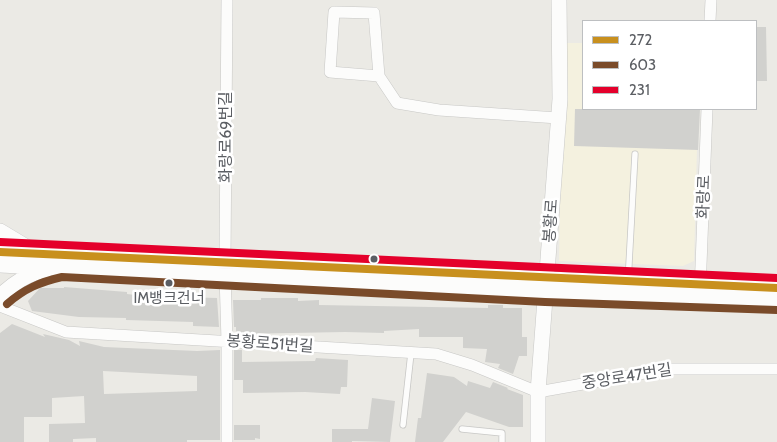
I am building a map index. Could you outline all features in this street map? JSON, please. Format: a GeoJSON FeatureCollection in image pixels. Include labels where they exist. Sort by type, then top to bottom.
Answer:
{"type":"FeatureCollection","features":[{"type":"Feature","properties":{"kind":"street","name":"화랑로69번길"},"geometry":{"type":"LineString","coordinates":[[226,0],[225,268],[227,442]]}},
{"type":"Feature","properties":{"kind":"street","name":"봉황로"},"geometry":{"type":"LineString","coordinates":[[538,442],[538,392],[558,118],[559,0]]}},
{"type":"Feature","properties":{"kind":"street"},"geometry":{"type":"LineString","coordinates":[[710,20],[711,0]]}},
{"type":"Feature","properties":{"kind":"street"},"geometry":{"type":"LineString","coordinates":[[379,76],[330,72],[334,12],[374,13],[379,76],[397,103],[439,110],[558,118]]}},
{"type":"Feature","properties":{"kind":"street","name":"화랑로"},"geometry":{"type":"LineString","coordinates":[[700,291],[707,110]]}},
{"type":"Feature","properties":{"kind":"street"},"geometry":{"type":"LineString","coordinates":[[0,231],[30,249],[56,261]]}},
{"type":"Feature","properties":{"kind":"street"},"geometry":{"type":"LineString","coordinates":[[0,252],[56,261]]}},
{"type":"Feature","properties":{"kind":"street"},"geometry":{"type":"LineString","coordinates":[[0,296],[15,282],[56,261]]}},
{"type":"Feature","properties":{"kind":"street"},"geometry":{"type":"LineString","coordinates":[[0,265],[56,261],[225,268],[546,286],[700,291],[777,288]]}},
{"type":"Feature","properties":{"kind":"street"},"geometry":{"type":"LineString","coordinates":[[546,286],[628,282],[777,300]]}},
{"type":"Feature","properties":{"kind":"street","name":"봉황로51번길"},"geometry":{"type":"LineString","coordinates":[[0,306],[66,332],[436,354],[472,365],[538,392]]}},
{"type":"Feature","properties":{"kind":"street","name":"중앙로47번길"},"geometry":{"type":"LineString","coordinates":[[538,392],[667,369],[777,369]]}},
{"type":"Feature","properties":{"kind":"lane"},"geometry":{"type":"LineString","coordinates":[[628,282],[635,154]]}},
{"type":"Feature","properties":{"kind":"lane"},"geometry":{"type":"LineString","coordinates":[[403,424],[411,353]]}},
{"type":"Feature","properties":{"kind":"lane"},"geometry":{"type":"LineString","coordinates":[[462,428],[502,433],[502,442]]}},
{"type":"Feature","properties":{"kind":"shaded area"},"geometry":{"type":"Polygon","coordinates":[[[563,43],[582,43],[582,110],[698,110],[694,261],[683,266],[559,261],[563,43]]]}},
{"type":"Feature","properties":{"kind":"building"},"geometry":{"type":"Polygon","coordinates":[[[757,27],[766,27],[767,81],[757,81],[757,27]]]}},
{"type":"Feature","properties":{"kind":"building"},"geometry":{"type":"Polygon","coordinates":[[[575,109],[700,110],[698,150],[574,146],[575,109]]]}},
{"type":"Feature","properties":{"kind":"building"},"geometry":{"type":"Polygon","coordinates":[[[64,287],[127,292],[127,294],[144,296],[217,298],[219,327],[193,326],[193,322],[79,317],[32,311],[28,301],[40,288],[64,287]]]}},
{"type":"Feature","properties":{"kind":"building"},"geometry":{"type":"Polygon","coordinates":[[[261,298],[298,298],[298,301],[319,300],[319,305],[488,308],[488,305],[503,305],[503,308],[522,308],[522,337],[527,337],[527,356],[519,356],[513,374],[498,368],[500,364],[485,362],[487,349],[463,348],[463,337],[419,337],[419,329],[384,331],[384,333],[236,334],[233,300],[261,300],[261,298]]]}},
{"type":"Feature","properties":{"kind":"building"},"geometry":{"type":"Polygon","coordinates":[[[12,324],[45,337],[43,334],[69,340],[80,346],[79,341],[104,347],[197,351],[220,350],[220,440],[96,442],[96,438],[73,439],[73,442],[49,442],[49,424],[85,423],[84,396],[52,398],[52,417],[24,417],[24,442],[0,442],[0,333],[12,324]],[[103,371],[104,394],[197,391],[197,376],[103,371]]]}},
{"type":"Feature","properties":{"kind":"building"},"geometry":{"type":"Polygon","coordinates":[[[234,350],[242,350],[242,362],[315,361],[316,358],[348,360],[347,387],[341,387],[340,394],[305,392],[243,393],[243,380],[234,380],[234,350]]]}},
{"type":"Feature","properties":{"kind":"building"},"geometry":{"type":"Polygon","coordinates":[[[427,373],[454,377],[467,386],[468,381],[490,388],[493,382],[523,395],[523,427],[509,427],[466,412],[443,442],[415,442],[418,418],[421,418],[427,373]]]}},
{"type":"Feature","properties":{"kind":"building"},"geometry":{"type":"Polygon","coordinates":[[[372,398],[395,401],[390,442],[332,442],[332,429],[368,429],[372,398]]]}},
{"type":"Feature","properties":{"kind":"building"},"geometry":{"type":"Polygon","coordinates":[[[234,425],[260,425],[260,439],[234,440],[234,425]]]}},
{"type":"Feature","properties":{"kind":"transit line","name":"231"},"geometry":{"type":"LineString","coordinates":[[0,242],[777,278]]}},
{"type":"Feature","properties":{"kind":"transit line","name":"272"},"geometry":{"type":"LineString","coordinates":[[0,252],[777,288]]}},
{"type":"Feature","properties":{"kind":"transit line","name":"603"},"geometry":{"type":"LineString","coordinates":[[7,304],[33,287],[62,277],[545,302],[777,310]]}},
{"type":"Feature","properties":{"kind":"place","name":"IM뱅크건너"},"geometry":{"type":"Point","coordinates":[169,283]}}]}
